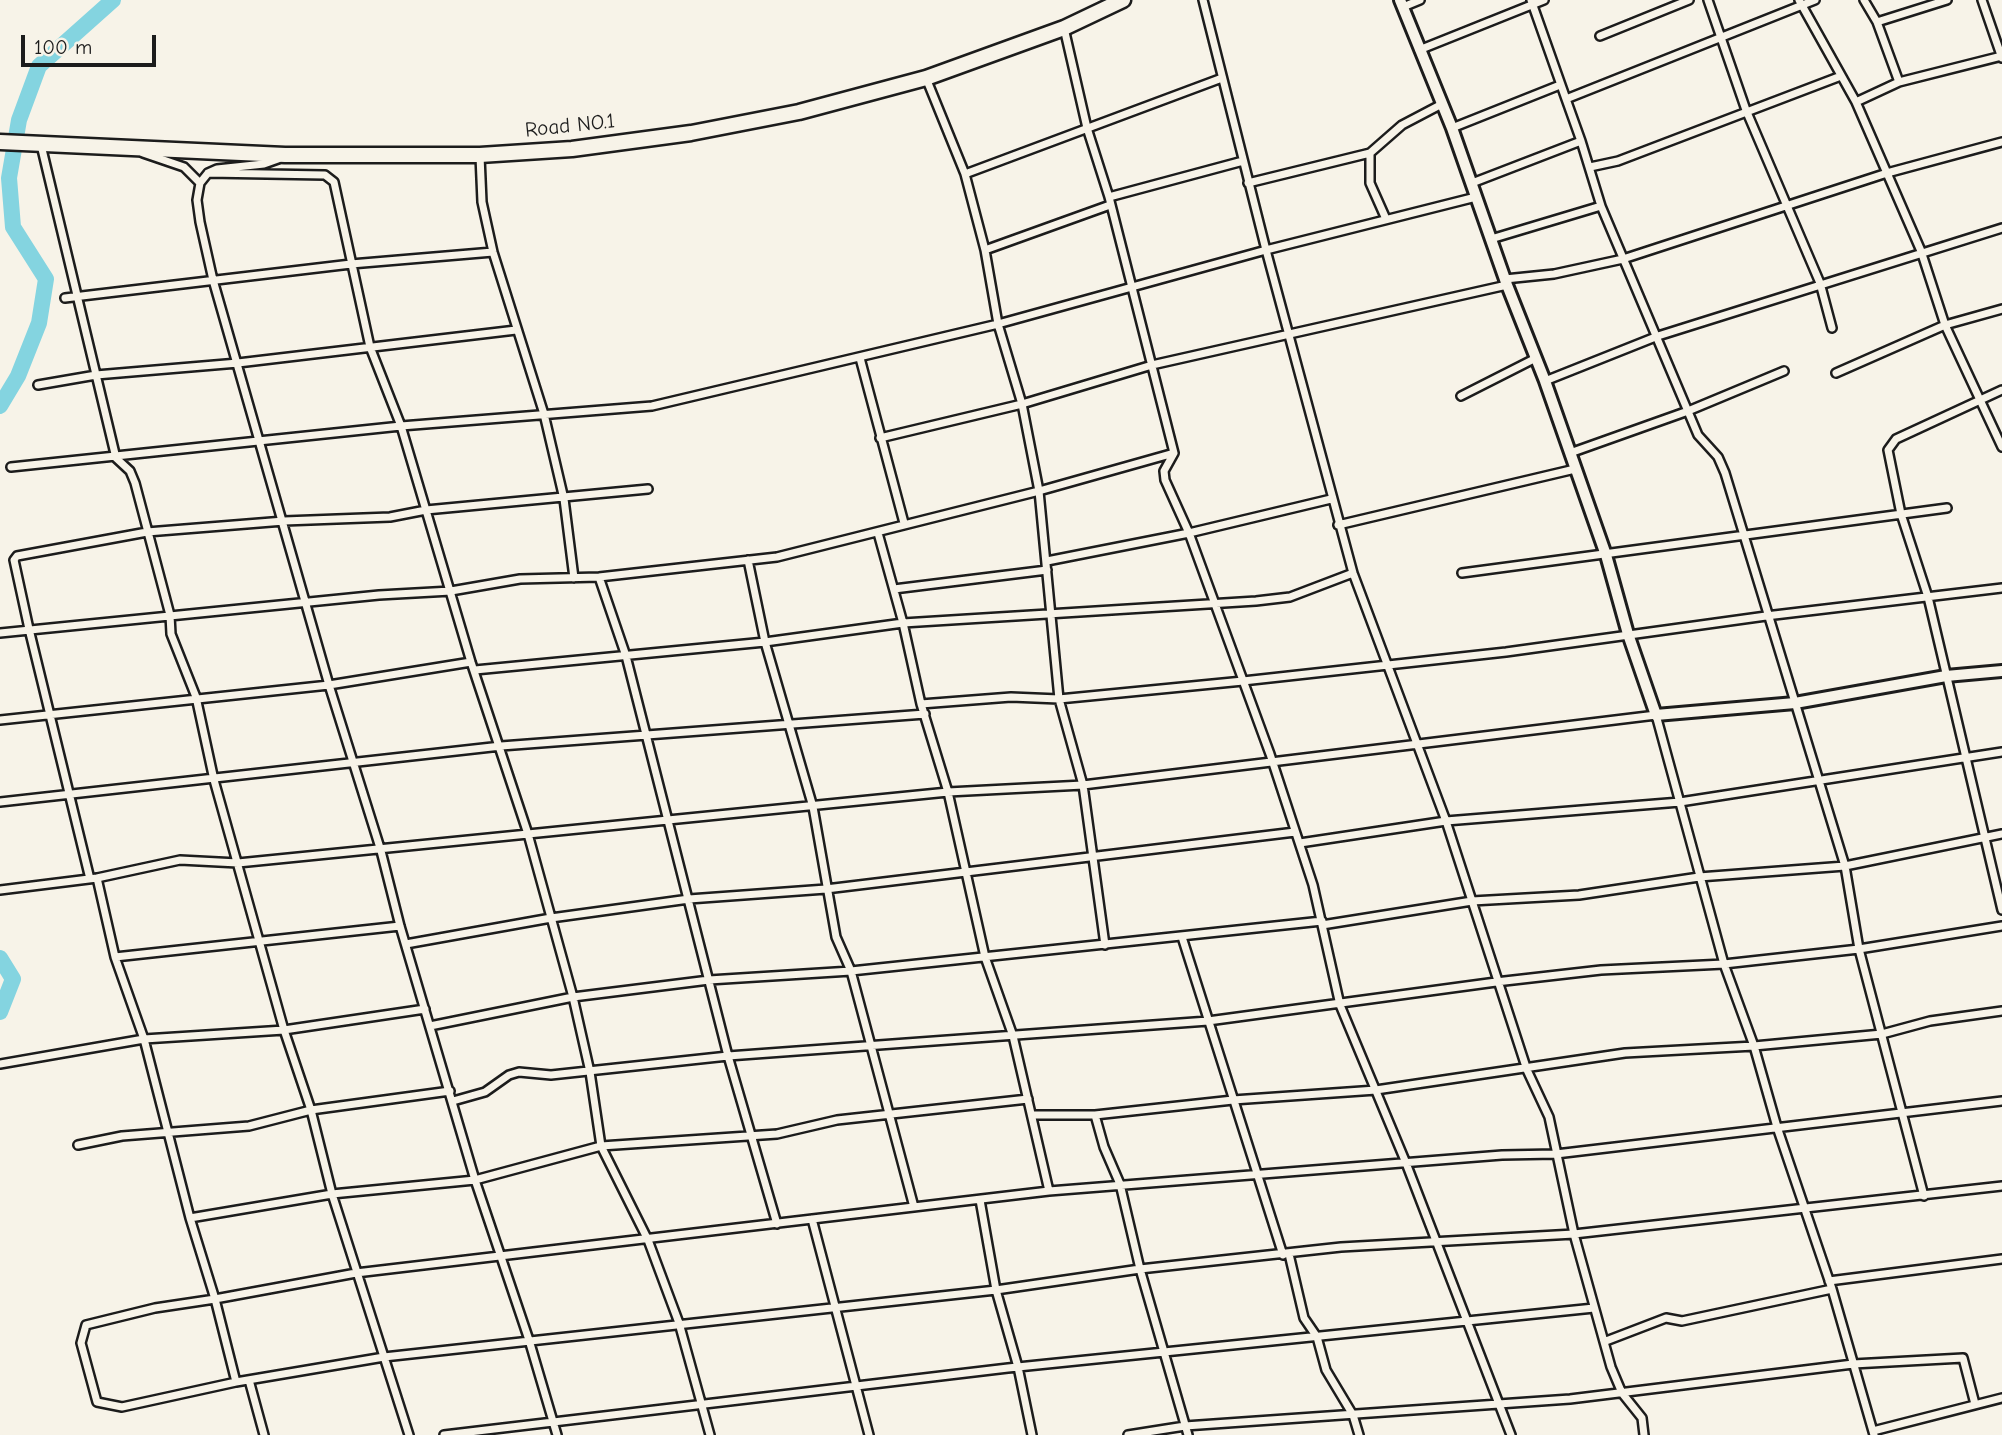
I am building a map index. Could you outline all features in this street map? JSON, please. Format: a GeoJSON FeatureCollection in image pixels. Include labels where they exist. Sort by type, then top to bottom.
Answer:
{"type":"FeatureCollection","features":[{"type":"Feature","properties":{"kind":"highway","name":"Road NO.1"},"geometry":{"type":"LineString","coordinates":[[0,142],[285,155],[480,155],[572,149],[691,133],[799,112],[926,78],[1064,28],[1123,0]]}},
{"type":"Feature","properties":{"kind":"street"},"geometry":{"type":"LineString","coordinates":[[1203,0],[1338,525],[1415,743],[1446,821],[1496,982],[1527,1070],[1549,1117],[1574,1234],[1606,1341],[1611,1367],[1622,1393],[1642,1418],[1644,1435]]}},
{"type":"Feature","properties":{"kind":"street"},"geometry":{"type":"LineString","coordinates":[[1420,0],[1401,3],[1452,128],[1606,555],[1628,634],[1656,715],[1724,964],[1754,1046],[1777,1128],[1830,1285],[1873,1433],[2002,1398]]}},
{"type":"Feature","properties":{"kind":"street"},"geometry":{"type":"LineString","coordinates":[[1419,50],[1531,2],[1544,0]]}},
{"type":"Feature","properties":{"kind":"street"},"geometry":{"type":"LineString","coordinates":[[1600,36],[1689,0]]}},
{"type":"Feature","properties":{"kind":"street"},"geometry":{"type":"LineString","coordinates":[[1709,0],[1746,110],[1820,283],[1832,328]]}},
{"type":"Feature","properties":{"kind":"street"},"geometry":{"type":"LineString","coordinates":[[1566,99],[1801,3],[1815,0]]}},
{"type":"Feature","properties":{"kind":"street"},"geometry":{"type":"LineString","coordinates":[[1864,0],[1877,22],[1899,82]]}},
{"type":"Feature","properties":{"kind":"street"},"geometry":{"type":"LineString","coordinates":[[1877,22],[1947,0]]}},
{"type":"Feature","properties":{"kind":"street"},"geometry":{"type":"LineString","coordinates":[[1856,102],[1899,82],[2002,57],[1982,0]]}},
{"type":"Feature","properties":{"kind":"street"},"geometry":{"type":"LineString","coordinates":[[1531,2],[1590,167],[1601,206],[1698,435],[1718,457],[1744,533],[1766,616],[1844,866],[1858,949],[1924,1196]]}},
{"type":"Feature","properties":{"kind":"street"},"geometry":{"type":"LineString","coordinates":[[1801,3],[1856,102],[1921,251],[1945,325],[2002,447]]}},
{"type":"Feature","properties":{"kind":"street"},"geometry":{"type":"LineString","coordinates":[[1064,28],[1087,128],[1109,201],[1174,453],[1164,471],[1165,480],[1189,533],[1273,761],[1322,923],[1340,1005],[1406,1163],[1511,1435]]}},
{"type":"Feature","properties":{"kind":"street"},"geometry":{"type":"LineString","coordinates":[[1590,167],[1618,161],[1746,110],[1842,76]]}},
{"type":"Feature","properties":{"kind":"street"},"geometry":{"type":"LineString","coordinates":[[926,78],[965,174],[985,250],[999,324],[1021,404],[1039,491],[1059,699],[1083,785],[1105,945]]}},
{"type":"Feature","properties":{"kind":"street"},"geometry":{"type":"LineString","coordinates":[[965,174],[1222,78]]}},
{"type":"Feature","properties":{"kind":"street"},"geometry":{"type":"LineString","coordinates":[[1452,128],[1560,85]]}},
{"type":"Feature","properties":{"kind":"street"},"geometry":{"type":"LineString","coordinates":[[1248,183],[1370,153],[1402,125],[1442,104]]}},
{"type":"Feature","properties":{"kind":"street"},"geometry":{"type":"LineString","coordinates":[[1472,183],[1581,141]]}},
{"type":"Feature","properties":{"kind":"street"},"geometry":{"type":"LineString","coordinates":[[880,438],[1021,404],[1152,365],[1506,282],[1623,259],[1786,204],[2002,142]]}},
{"type":"Feature","properties":{"kind":"street"},"geometry":{"type":"LineString","coordinates":[[41,145],[116,458],[130,471],[135,483],[170,615],[171,634],[196,697],[214,780],[261,940],[284,1030],[311,1110],[331,1194],[408,1435]]}},
{"type":"Feature","properties":{"kind":"street"},"geometry":{"type":"LineString","coordinates":[[130,149],[184,167],[200,183]]}},
{"type":"Feature","properties":{"kind":"street"},"geometry":{"type":"LineString","coordinates":[[1370,153],[1370,183],[1387,219]]}},
{"type":"Feature","properties":{"kind":"street"},"geometry":{"type":"LineString","coordinates":[[285,155],[264,164],[217,169],[208,173],[200,183],[197,200],[200,222],[213,280],[329,685],[381,851],[400,926],[475,1180],[529,1340],[557,1435]]}},
{"type":"Feature","properties":{"kind":"street"},"geometry":{"type":"LineString","coordinates":[[480,155],[482,202],[493,253],[544,414],[564,499],[574,578]]}},
{"type":"Feature","properties":{"kind":"street"},"geometry":{"type":"LineString","coordinates":[[985,250],[1109,201],[1243,161]]}},
{"type":"Feature","properties":{"kind":"street"},"geometry":{"type":"LineString","coordinates":[[208,173],[330,177],[370,347],[401,426],[471,662],[528,834],[573,997],[590,1072],[601,1146],[648,1240],[679,1323],[710,1435]]}},
{"type":"Feature","properties":{"kind":"street"},"geometry":{"type":"LineString","coordinates":[[11,467],[401,426],[652,406],[999,324],[1266,250],[1476,197]]}},
{"type":"Feature","properties":{"kind":"street"},"geometry":{"type":"LineString","coordinates":[[1491,239],[1601,206]]}},
{"type":"Feature","properties":{"kind":"street"},"geometry":{"type":"LineString","coordinates":[[1545,381],[1658,337],[1820,283],[2002,228]]}},
{"type":"Feature","properties":{"kind":"street"},"geometry":{"type":"LineString","coordinates":[[65,298],[351,264],[493,253]]}},
{"type":"Feature","properties":{"kind":"street"},"geometry":{"type":"LineString","coordinates":[[1836,373],[1945,325],[2002,309]]}},
{"type":"Feature","properties":{"kind":"street"},"geometry":{"type":"LineString","coordinates":[[38,385],[96,375],[238,363],[516,330]]}},
{"type":"Feature","properties":{"kind":"street"},"geometry":{"type":"LineString","coordinates":[[860,358],[904,523]]}},
{"type":"Feature","properties":{"kind":"street"},"geometry":{"type":"LineString","coordinates":[[1461,396],[1536,358]]}},
{"type":"Feature","properties":{"kind":"street"},"geometry":{"type":"LineString","coordinates":[[1570,453],[1688,411],[1784,371]]}},
{"type":"Feature","properties":{"kind":"street"},"geometry":{"type":"LineString","coordinates":[[2002,390],[1896,439],[1888,450],[1901,514],[1928,597],[2002,910]]}},
{"type":"Feature","properties":{"kind":"street"},"geometry":{"type":"LineString","coordinates":[[0,633],[170,615],[451,591],[520,579],[599,577],[776,557],[1039,491],[1174,453]]}},
{"type":"Feature","properties":{"kind":"street"},"geometry":{"type":"LineString","coordinates":[[1338,525],[1575,469]]}},
{"type":"Feature","properties":{"kind":"street"},"geometry":{"type":"LineString","coordinates":[[236,1382],[144,1039],[115,957],[70,795],[14,559],[17,555],[147,532],[284,521],[366,519],[426,510],[648,489]]}},
{"type":"Feature","properties":{"kind":"street"},"geometry":{"type":"LineString","coordinates":[[894,589],[1047,565],[1331,499]]}},
{"type":"Feature","properties":{"kind":"street"},"geometry":{"type":"LineString","coordinates":[[1462,573],[1606,555],[1744,533],[1947,508]]}},
{"type":"Feature","properties":{"kind":"street"},"geometry":{"type":"LineString","coordinates":[[878,533],[922,704],[948,792],[985,957],[1013,1036],[1049,1191]]}},
{"type":"Feature","properties":{"kind":"street"},"geometry":{"type":"LineString","coordinates":[[748,560],[765,642],[813,807],[836,937],[851,971],[873,1047],[914,1207]]}},
{"type":"Feature","properties":{"kind":"street"},"geometry":{"type":"LineString","coordinates":[[475,670],[765,642],[903,623],[1051,616],[1290,597],[1353,573]]}},
{"type":"Feature","properties":{"kind":"street"},"geometry":{"type":"LineString","coordinates":[[599,577],[626,656],[643,733],[689,899],[728,1056],[776,1224]]}},
{"type":"Feature","properties":{"kind":"street"},"geometry":{"type":"LineString","coordinates":[[922,704],[1011,697],[1059,699],[1506,653],[1628,634],[2002,588]]}},
{"type":"Feature","properties":{"kind":"street"},"geometry":{"type":"LineString","coordinates":[[0,720],[196,697],[329,685],[471,662]]}},
{"type":"Feature","properties":{"kind":"street"},"geometry":{"type":"LineString","coordinates":[[0,890],[94,878],[180,860],[238,863],[381,851],[667,818],[813,807],[948,792],[1083,785],[1656,715],[1795,703],[1946,676],[2002,671]]}},
{"type":"Feature","properties":{"kind":"street"},"geometry":{"type":"LineString","coordinates":[[0,802],[501,746],[643,733],[925,714]]}},
{"type":"Feature","properties":{"kind":"street"},"geometry":{"type":"LineString","coordinates":[[1300,844],[1446,821],[1680,802],[2002,752]]}},
{"type":"Feature","properties":{"kind":"street"},"geometry":{"type":"LineString","coordinates":[[406,944],[551,918],[689,899],[826,889],[1295,832]]}},
{"type":"Feature","properties":{"kind":"street"},"geometry":{"type":"LineString","coordinates":[[430,1026],[573,997],[709,980],[851,971],[1322,923],[1472,901],[1579,895],[1699,877],[1844,866],[1925,852],[2002,834]]}},
{"type":"Feature","properties":{"kind":"street"},"geometry":{"type":"LineString","coordinates":[[115,957],[400,926]]}},
{"type":"Feature","properties":{"kind":"street"},"geometry":{"type":"LineString","coordinates":[[453,1101],[485,1092],[519,1072],[551,1075],[728,1056],[1208,1021],[1601,970],[1724,964],[1858,949],[2002,926]]}},
{"type":"Feature","properties":{"kind":"street"},"geometry":{"type":"LineString","coordinates":[[1182,937],[1304,1318],[1317,1337],[1326,1370],[1353,1415],[1359,1435]]}},
{"type":"Feature","properties":{"kind":"street"},"geometry":{"type":"LineString","coordinates":[[0,1064],[144,1039],[284,1030],[425,1009]]}},
{"type":"Feature","properties":{"kind":"street"},"geometry":{"type":"LineString","coordinates":[[1031,1115],[1095,1115],[1233,1100],[1376,1090],[1502,1070],[1527,1070],[1625,1053],[1754,1046],[1882,1034],[1930,1021],[2002,1011]]}},
{"type":"Feature","properties":{"kind":"street"},"geometry":{"type":"LineString","coordinates":[[78,1145],[122,1136],[261,1124],[311,1110],[450,1091]]}},
{"type":"Feature","properties":{"kind":"street"},"geometry":{"type":"LineString","coordinates":[[190,1218],[331,1194],[475,1180],[601,1146],[778,1134],[837,1121],[1028,1099]]}},
{"type":"Feature","properties":{"kind":"street"},"geometry":{"type":"LineString","coordinates":[[2002,1101],[1556,1154],[1502,1155],[1049,1191],[502,1258],[356,1273],[155,1308],[86,1325],[81,1343],[97,1402],[122,1407],[236,1382],[384,1357],[996,1290],[1140,1269],[1363,1245],[1574,1234],[2002,1186]]}},
{"type":"Feature","properties":{"kind":"street"},"geometry":{"type":"LineString","coordinates":[[1095,1115],[1119,1184],[1163,1354],[1188,1435]]}},
{"type":"Feature","properties":{"kind":"street"},"geometry":{"type":"LineString","coordinates":[[980,1200],[996,1290],[1018,1367],[1032,1435]]}},
{"type":"Feature","properties":{"kind":"street"},"geometry":{"type":"LineString","coordinates":[[812,1219],[869,1435]]}},
{"type":"Feature","properties":{"kind":"street"},"geometry":{"type":"LineString","coordinates":[[1606,1341],[1666,1318],[1682,1321],[1830,1285],[2002,1259]]}},
{"type":"Feature","properties":{"kind":"street"},"geometry":{"type":"LineString","coordinates":[[444,1435],[1018,1367],[1594,1308]]}},
{"type":"Feature","properties":{"kind":"street"},"geometry":{"type":"LineString","coordinates":[[1128,1435],[1185,1426],[1622,1393],[1853,1364],[1962,1358],[1975,1404]]}},
{"type":"Feature","properties":{"kind":"street"},"geometry":{"type":"LineString","coordinates":[[249,1380],[264,1435]]}},
{"type":"Feature","properties":{"kind":"waterway"},"geometry":{"type":"LineString","coordinates":[[0,406],[18,376],[39,323],[46,279],[13,227],[9,178],[19,120],[39,66],[113,0]]}},
{"type":"Feature","properties":{"kind":"waterway"},"geometry":{"type":"LineString","coordinates":[[0,958],[13,979],[0,1012]]}}]}
